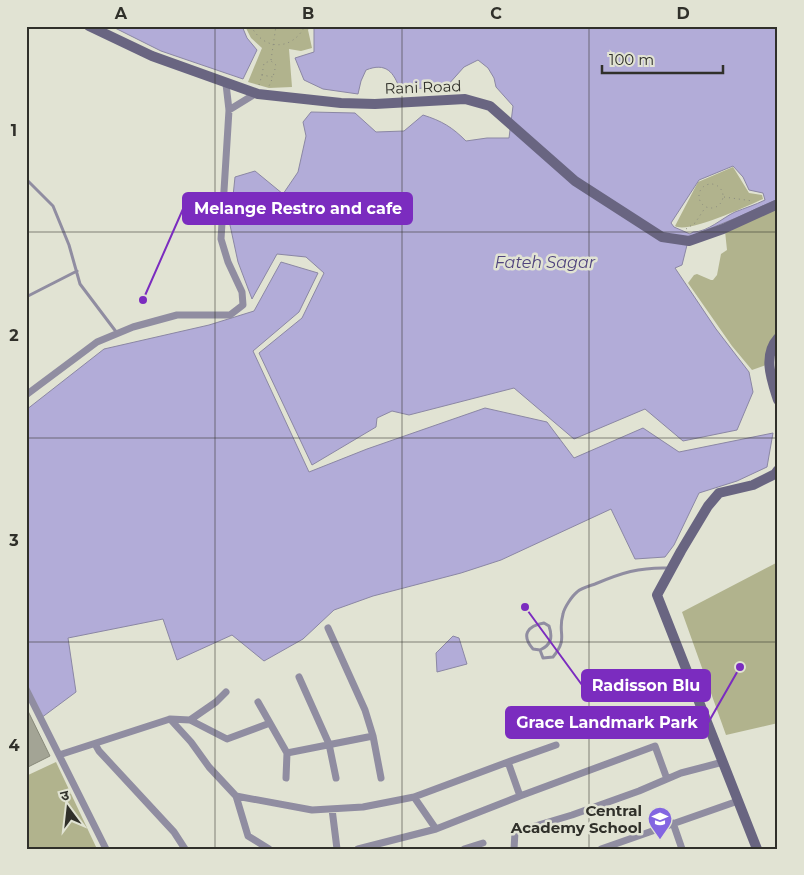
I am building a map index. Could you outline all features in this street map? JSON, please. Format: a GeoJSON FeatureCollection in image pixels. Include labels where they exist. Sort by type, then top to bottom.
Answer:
{"type":"FeatureCollection","features":[{"type":"Feature","properties":{"kind":"street","name":"Rani Road"},"geometry":{"type":"LineString","coordinates":[[90,26],[152,56],[226,84],[341,103],[375,104],[464,99],[490,106],[575,181],[662,236],[689,241],[723,229],[778,204]]}},
{"type":"Feature","properties":{"kind":"street"},"geometry":{"type":"LineString","coordinates":[[26,395],[97,342],[133,326],[177,315],[230,315],[243,305],[242,292],[228,262],[221,239],[229,110],[226,84]]}},
{"type":"Feature","properties":{"kind":"street"},"geometry":{"type":"LineString","coordinates":[[229,110],[257,89]]}},
{"type":"Feature","properties":{"kind":"street"},"geometry":{"type":"LineString","coordinates":[[778,338],[773,344],[769,368],[778,400]]}},
{"type":"Feature","properties":{"kind":"street"},"geometry":{"type":"LineString","coordinates":[[757,849],[657,595],[708,506],[719,493],[754,485],[775,474],[778,470]]}},
{"type":"Feature","properties":{"kind":"street"},"geometry":{"type":"LineString","coordinates":[[328,628],[365,710],[373,736],[381,778]]}},
{"type":"Feature","properties":{"kind":"street"},"geometry":{"type":"LineString","coordinates":[[299,677],[329,744],[336,778]]}},
{"type":"Feature","properties":{"kind":"street"},"geometry":{"type":"LineString","coordinates":[[26,689],[106,849]]}},
{"type":"Feature","properties":{"kind":"street"},"geometry":{"type":"LineString","coordinates":[[190,720],[216,702],[226,692]]}},
{"type":"Feature","properties":{"kind":"street"},"geometry":{"type":"LineString","coordinates":[[258,702],[287,753],[286,778]]}},
{"type":"Feature","properties":{"kind":"street"},"geometry":{"type":"LineString","coordinates":[[60,755],[170,719],[190,720],[227,739],[270,723]]}},
{"type":"Feature","properties":{"kind":"street"},"geometry":{"type":"LineString","coordinates":[[170,719],[236,796],[248,836],[269,849]]}},
{"type":"Feature","properties":{"kind":"street"},"geometry":{"type":"LineString","coordinates":[[287,753],[373,736]]}},
{"type":"Feature","properties":{"kind":"street"},"geometry":{"type":"LineString","coordinates":[[95,744],[99,751],[174,832],[185,849]]}},
{"type":"Feature","properties":{"kind":"street"},"geometry":{"type":"LineString","coordinates":[[236,796],[312,810],[363,807],[414,797],[556,746]]}},
{"type":"Feature","properties":{"kind":"street"},"geometry":{"type":"LineString","coordinates":[[358,849],[436,829],[655,746],[667,778]]}},
{"type":"Feature","properties":{"kind":"street"},"geometry":{"type":"LineString","coordinates":[[508,762],[520,796]]}},
{"type":"Feature","properties":{"kind":"street"},"geometry":{"type":"LineString","coordinates":[[514,849],[515,832],[551,822],[639,791],[680,773],[722,762]]}},
{"type":"Feature","properties":{"kind":"street"},"geometry":{"type":"LineString","coordinates":[[414,797],[436,829]]}},
{"type":"Feature","properties":{"kind":"street"},"geometry":{"type":"LineString","coordinates":[[601,849],[738,801]]}},
{"type":"Feature","properties":{"kind":"street"},"geometry":{"type":"LineString","coordinates":[[332,809],[337,849]]}},
{"type":"Feature","properties":{"kind":"street"},"geometry":{"type":"LineString","coordinates":[[673,823],[682,849]]}},
{"type":"Feature","properties":{"kind":"street"},"geometry":{"type":"LineString","coordinates":[[464,849],[483,843]]}},
{"type":"Feature","properties":{"kind":"lane"},"geometry":{"type":"LineString","coordinates":[[26,179],[52,206],[70,245],[80,284],[118,333]]}},
{"type":"Feature","properties":{"kind":"lane"},"geometry":{"type":"LineString","coordinates":[[26,297],[77,271]]}},
{"type":"Feature","properties":{"kind":"lane"},"geometry":{"type":"LineString","coordinates":[[540,650],[543,658],[553,658],[560,649],[563,640],[561,624],[563,612],[576,592],[617,574],[646,568],[672,568]]}},
{"type":"Feature","properties":{"kind":"lane"},"geometry":{"type":"LineString","coordinates":[[544,623],[549,626],[551,640],[547,646],[540,650],[533,649],[528,642],[527,634],[529,629],[544,623]]}},
{"type":"Feature","properties":{"kind":"path"},"geometry":{"type":"LineString","coordinates":[[251,26],[264,41],[273,44],[283,44],[292,41],[300,35],[305,26]]}},
{"type":"Feature","properties":{"kind":"path"},"geometry":{"type":"LineString","coordinates":[[271,61],[276,26]]}},
{"type":"Feature","properties":{"kind":"path"},"geometry":{"type":"LineString","coordinates":[[257,89],[264,63],[271,61]]}},
{"type":"Feature","properties":{"kind":"path"},"geometry":{"type":"LineString","coordinates":[[268,88],[276,65],[271,61]]}},
{"type":"Feature","properties":{"kind":"path"},"geometry":{"type":"LineString","coordinates":[[262,75],[273,77]]}},
{"type":"Feature","properties":{"kind":"path"},"geometry":{"type":"LineString","coordinates":[[707,185],[715,185],[721,189],[724,197],[721,204],[714,208],[706,207],[700,202],[700,194],[707,185]]}},
{"type":"Feature","properties":{"kind":"path"},"geometry":{"type":"LineString","coordinates":[[724,197],[752,201]]}},
{"type":"Feature","properties":{"kind":"path"},"geometry":{"type":"LineString","coordinates":[[686,229],[695,223],[706,207]]}},
{"type":"Feature","properties":{"kind":"green space"},"geometry":{"type":"Polygon","coordinates":[[[245,26],[310,26],[308,30],[312,48],[301,51],[289,49],[292,87],[269,88],[248,82],[262,48],[251,38],[245,26]]]}},
{"type":"Feature","properties":{"kind":"green space"},"geometry":{"type":"Polygon","coordinates":[[[733,167],[749,193],[762,195],[763,199],[704,223],[692,226],[675,226],[698,182],[733,167]]]}},
{"type":"Feature","properties":{"kind":"green space"},"geometry":{"type":"Polygon","coordinates":[[[778,208],[778,334],[766,365],[752,370],[732,346],[688,283],[697,274],[711,280],[717,275],[721,254],[727,250],[725,231],[778,208]]]}},
{"type":"Feature","properties":{"kind":"green space"},"geometry":{"type":"Polygon","coordinates":[[[778,562],[778,723],[726,735],[682,612],[778,562]]]}},
{"type":"Feature","properties":{"kind":"green space"},"geometry":{"type":"Polygon","coordinates":[[[56,762],[97,849],[26,849],[26,776],[56,762]]]}},
{"type":"Feature","properties":{"kind":"water"},"geometry":{"type":"Polygon","coordinates":[[[111,26],[242,26],[247,38],[257,50],[243,79],[161,51],[111,26]]]}},
{"type":"Feature","properties":{"kind":"water","name":"Fateh Sagar"},"geometry":{"type":"Polygon","coordinates":[[[314,26],[778,26],[778,199],[689,237],[682,265],[675,268],[716,329],[749,372],[753,392],[737,430],[683,441],[645,409],[574,439],[514,388],[409,415],[392,411],[377,418],[376,427],[312,465],[259,353],[302,318],[324,273],[306,257],[277,254],[252,299],[238,262],[230,225],[235,177],[255,171],[283,194],[298,172],[306,136],[303,122],[311,112],[355,113],[376,132],[404,131],[423,115],[446,125],[466,141],[487,138],[509,138],[513,106],[496,87],[494,78],[488,68],[478,60],[464,67],[447,86],[400,90],[395,78],[388,70],[379,67],[373,68],[366,70],[358,94],[323,89],[304,80],[295,58],[314,52],[314,26]],[[733,166],[699,180],[671,223],[674,227],[690,234],[704,230],[735,212],[765,200],[763,193],[749,190],[743,177],[733,166]]]}},
{"type":"Feature","properties":{"kind":"water"},"geometry":{"type":"Polygon","coordinates":[[[281,262],[318,273],[299,312],[253,351],[309,472],[367,449],[485,408],[547,422],[574,458],[643,428],[679,452],[773,433],[767,467],[737,481],[699,493],[674,545],[665,557],[635,559],[611,509],[501,560],[461,573],[373,596],[334,610],[303,639],[264,661],[232,635],[177,660],[163,619],[68,638],[76,692],[41,718],[26,690],[26,410],[104,349],[209,325],[254,311],[281,262]]]}},
{"type":"Feature","properties":{"kind":"water"},"geometry":{"type":"Polygon","coordinates":[[[453,636],[459,638],[467,664],[437,672],[436,653],[453,636]]]}},
{"type":"Feature","properties":{"kind":"building"},"geometry":{"type":"Polygon","coordinates":[[[26,707],[50,756],[26,768],[26,707]]]}},
{"type":"Feature","properties":{"kind":"place","name":"Melange Restro and cafe"},"geometry":{"type":"Point","coordinates":[143,300]}},
{"type":"Feature","properties":{"kind":"place","name":"Radisson Blu"},"geometry":{"type":"Point","coordinates":[525,607]}},
{"type":"Feature","properties":{"kind":"place","name":"Grace Landmark Park"},"geometry":{"type":"Point","coordinates":[740,667]}},
{"type":"Feature","properties":{"kind":"place","name":"Central Academy School"},"geometry":{"type":"Point","coordinates":[660,840]}}]}
